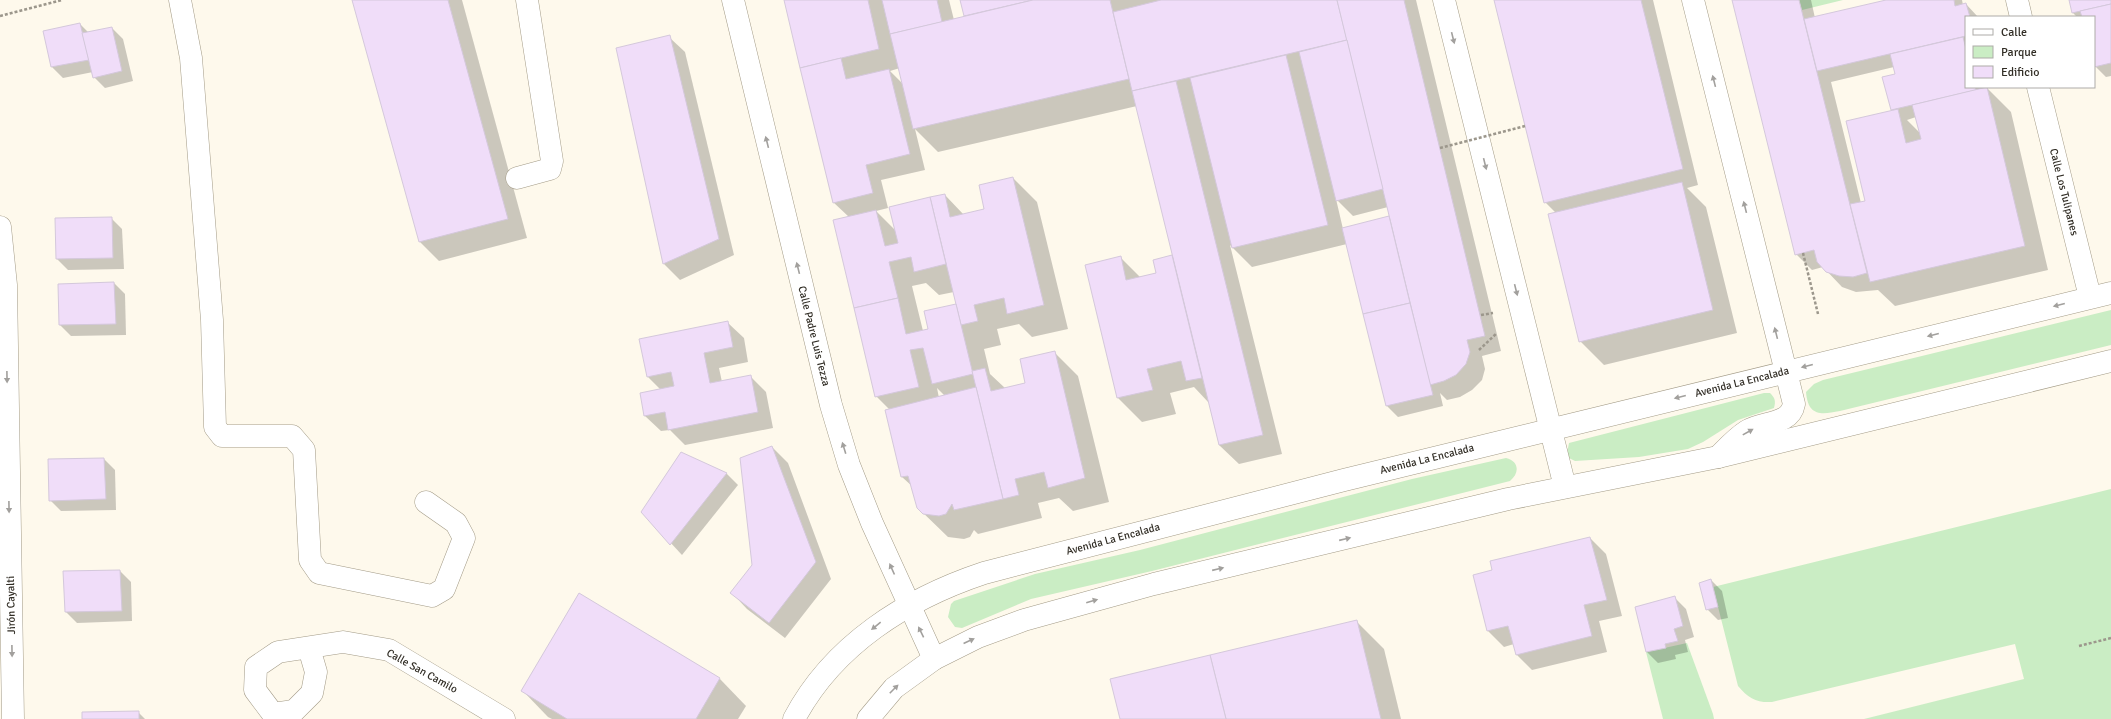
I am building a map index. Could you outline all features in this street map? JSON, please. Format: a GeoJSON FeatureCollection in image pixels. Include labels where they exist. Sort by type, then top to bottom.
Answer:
{"type":"FeatureCollection","features":[{"type":"Feature","properties":{"kind":"main road"},"geometry":{"type":"LineString","coordinates":[[180,0],[191,58],[212,320],[215,426],[222,436],[292,436],[304,450],[310,560],[319,573],[432,596],[444,589],[464,538],[456,523],[426,502]]}},
{"type":"Feature","properties":{"kind":"main road"},"geometry":{"type":"LineString","coordinates":[[517,178],[550,169],[552,161],[526,0]]}},
{"type":"Feature","properties":{"kind":"main road","name":"Calle Padre Luis Tezza"},"geometry":{"type":"LineString","coordinates":[[733,0],[831,405],[849,465],[872,523],[908,605],[934,659]]}},
{"type":"Feature","properties":{"kind":"main road"},"geometry":{"type":"LineString","coordinates":[[1444,0],[1565,487]]}},
{"type":"Feature","properties":{"kind":"main road"},"geometry":{"type":"LineString","coordinates":[[1693,0],[1794,404],[1792,410],[1781,420],[1748,430],[1718,456]]}},
{"type":"Feature","properties":{"kind":"main road"},"geometry":{"type":"LineString","coordinates":[[2017,0],[2021,16]]}},
{"type":"Feature","properties":{"kind":"main road","name":"Calle Los Tulipanes"},"geometry":{"type":"LineString","coordinates":[[2038,88],[2101,295]]}},
{"type":"Feature","properties":{"kind":"main road","name":"Jirón Cayalti"},"geometry":{"type":"LineString","coordinates":[[0,227],[3,286],[5,590],[13,719]]}},
{"type":"Feature","properties":{"kind":"main road","name":"Avenida La Encalada"},"geometry":{"type":"LineString","coordinates":[[794,719],[805,698],[828,669],[856,642],[881,622],[908,605],[956,582],[984,573],[1135,533],[1786,371],[2101,295]]}},
{"type":"Feature","properties":{"kind":"main road"},"geometry":{"type":"LineString","coordinates":[[868,719],[894,688],[934,659],[978,637],[1024,620],[1154,584],[1565,487],[1718,456],[2111,361]]}},
{"type":"Feature","properties":{"kind":"main road","name":"Calle San Camilo"},"geometry":{"type":"LineString","coordinates":[[309,648],[343,642],[389,650],[504,719]]}},
{"type":"Feature","properties":{"kind":"main road"},"geometry":{"type":"LineString","coordinates":[[800,719],[805,698]]}},
{"type":"Feature","properties":{"kind":"path"},"geometry":{"type":"LineString","coordinates":[[0,16],[62,0]]}},
{"type":"Feature","properties":{"kind":"path"},"geometry":{"type":"LineString","coordinates":[[1440,148],[1525,126]]}},
{"type":"Feature","properties":{"kind":"path"},"geometry":{"type":"LineString","coordinates":[[1803,253],[1818,314]]}},
{"type":"Feature","properties":{"kind":"path"},"geometry":{"type":"LineString","coordinates":[[1479,350],[1498,333]]}},
{"type":"Feature","properties":{"kind":"path"},"geometry":{"type":"LineString","coordinates":[[2079,646],[2111,638]]}},
{"type":"Feature","properties":{"kind":"green space"},"geometry":{"type":"Polygon","coordinates":[[[1799,0],[1843,0],[1802,10],[1799,0]]]}},
{"type":"Feature","properties":{"kind":"green space"},"geometry":{"type":"Polygon","coordinates":[[[2111,310],[2111,345],[1840,411],[1827,413],[1816,412],[1809,406],[1807,400],[1806,392],[1814,384],[1823,380],[2111,310]]]}},
{"type":"Feature","properties":{"kind":"green space"},"geometry":{"type":"Polygon","coordinates":[[[1764,393],[1770,393],[1773,396],[1775,400],[1774,408],[1738,420],[1703,442],[1688,449],[1639,457],[1575,461],[1569,458],[1567,453],[1569,443],[1764,393]]]}},
{"type":"Feature","properties":{"kind":"green space"},"geometry":{"type":"Polygon","coordinates":[[[1506,458],[1514,462],[1517,468],[1517,471],[1510,481],[1152,571],[1031,599],[962,628],[955,627],[948,617],[951,604],[954,601],[1035,574],[1140,550],[1412,479],[1506,458]]]}},
{"type":"Feature","properties":{"kind":"green space"},"geometry":{"type":"Polygon","coordinates":[[[2111,489],[2111,719],[1864,719],[2024,679],[2015,644],[1772,702],[1757,701],[1745,694],[1738,686],[1713,587],[2111,489]]]}},
{"type":"Feature","properties":{"kind":"green space"},"geometry":{"type":"Polygon","coordinates":[[[1687,643],[1714,719],[1663,719],[1646,652],[1687,643]]]}},
{"type":"Feature","properties":{"kind":"building"},"geometry":{"type":"Polygon","coordinates":[[[352,0],[448,0],[508,219],[419,242],[352,0]]]}},
{"type":"Feature","properties":{"kind":"building"},"geometry":{"type":"Polygon","coordinates":[[[784,0],[868,0],[879,49],[800,68],[784,0]]]}},
{"type":"Feature","properties":{"kind":"building"},"geometry":{"type":"Polygon","coordinates":[[[882,0],[937,0],[942,22],[890,34],[882,0]]]}},
{"type":"Feature","properties":{"kind":"building"},"geometry":{"type":"Polygon","coordinates":[[[960,0],[1033,0],[964,16],[960,0]]]}},
{"type":"Feature","properties":{"kind":"building"},"geometry":{"type":"Polygon","coordinates":[[[1033,0],[1110,0],[1129,79],[913,129],[890,34],[1033,0]]]}},
{"type":"Feature","properties":{"kind":"building"},"geometry":{"type":"Polygon","coordinates":[[[1161,0],[1337,0],[1347,40],[1132,91],[1113,12],[1161,0]]]}},
{"type":"Feature","properties":{"kind":"building"},"geometry":{"type":"Polygon","coordinates":[[[1337,0],[1404,0],[1485,336],[1467,340],[1470,352],[1466,364],[1456,375],[1444,381],[1430,385],[1337,0]]]}},
{"type":"Feature","properties":{"kind":"building"},"geometry":{"type":"Polygon","coordinates":[[[1494,0],[1641,0],[1683,169],[1544,203],[1494,0]]]}},
{"type":"Feature","properties":{"kind":"building"},"geometry":{"type":"Polygon","coordinates":[[[1732,0],[1799,0],[1867,273],[1853,277],[1839,276],[1826,272],[1817,262],[1814,250],[1795,255],[1732,0]]]}},
{"type":"Feature","properties":{"kind":"building"},"geometry":{"type":"Polygon","coordinates":[[[1886,0],[1954,0],[1955,6],[1966,3],[1970,16],[1965,16],[1965,36],[1817,71],[1804,19],[1886,0]]]}},
{"type":"Feature","properties":{"kind":"building"},"geometry":{"type":"Polygon","coordinates":[[[2069,0],[2111,0],[2111,4],[2072,13],[2069,0]]]}},
{"type":"Feature","properties":{"kind":"building"},"geometry":{"type":"Polygon","coordinates":[[[2111,4],[2111,63],[2095,67],[2095,16],[2082,16],[2080,11],[2111,4]]]}},
{"type":"Feature","properties":{"kind":"building"},"geometry":{"type":"Polygon","coordinates":[[[80,23],[89,60],[51,67],[43,31],[80,23]]]}},
{"type":"Feature","properties":{"kind":"building"},"geometry":{"type":"Polygon","coordinates":[[[112,27],[122,71],[93,78],[82,33],[112,27]]]}},
{"type":"Feature","properties":{"kind":"building"},"geometry":{"type":"Polygon","coordinates":[[[670,35],[719,239],[663,264],[616,48],[670,35]]]}},
{"type":"Feature","properties":{"kind":"building"},"geometry":{"type":"Polygon","coordinates":[[[1963,37],[1965,45],[1965,88],[1975,88],[1976,90],[1891,110],[1882,77],[1895,74],[1890,54],[1963,37]]]}},
{"type":"Feature","properties":{"kind":"building"},"geometry":{"type":"Polygon","coordinates":[[[1347,40],[1383,189],[1336,201],[1299,52],[1347,40]]]}},
{"type":"Feature","properties":{"kind":"building"},"geometry":{"type":"Polygon","coordinates":[[[1286,55],[1328,225],[1232,248],[1190,78],[1286,55]]]}},
{"type":"Feature","properties":{"kind":"building"},"geometry":{"type":"Polygon","coordinates":[[[841,58],[846,79],[889,69],[910,154],[866,165],[873,193],[833,203],[800,68],[841,58]]]}},
{"type":"Feature","properties":{"kind":"building"},"geometry":{"type":"Polygon","coordinates":[[[1176,81],[1263,435],[1219,445],[1132,91],[1176,81]]]}},
{"type":"Feature","properties":{"kind":"building"},"geometry":{"type":"Polygon","coordinates":[[[1987,88],[2025,246],[1870,282],[1850,204],[1865,201],[1846,121],[1898,109],[1906,143],[1921,139],[1912,105],[1987,88]]]}},
{"type":"Feature","properties":{"kind":"building"},"geometry":{"type":"Polygon","coordinates":[[[1013,177],[1044,305],[1007,314],[1004,298],[974,305],[978,321],[961,325],[930,197],[945,194],[950,217],[984,209],[979,185],[1013,177]]]}},
{"type":"Feature","properties":{"kind":"building"},"geometry":{"type":"Polygon","coordinates":[[[1682,182],[1713,310],[1579,342],[1548,214],[1682,182]]]}},
{"type":"Feature","properties":{"kind":"building"},"geometry":{"type":"Polygon","coordinates":[[[930,197],[946,264],[914,272],[911,257],[889,262],[898,298],[854,308],[833,220],[876,210],[885,246],[898,243],[889,207],[930,197]]]}},
{"type":"Feature","properties":{"kind":"building"},"geometry":{"type":"Polygon","coordinates":[[[1389,216],[1410,303],[1363,314],[1342,228],[1389,216]]]}},
{"type":"Feature","properties":{"kind":"building"},"geometry":{"type":"Polygon","coordinates":[[[112,217],[113,258],[56,259],[55,218],[112,217]]]}},
{"type":"Feature","properties":{"kind":"building"},"geometry":{"type":"Polygon","coordinates":[[[1172,255],[1202,378],[1186,381],[1181,361],[1147,369],[1153,390],[1117,398],[1085,265],[1121,256],[1126,280],[1156,273],[1153,260],[1172,255]]]}},
{"type":"Feature","properties":{"kind":"building"},"geometry":{"type":"Polygon","coordinates":[[[114,282],[116,324],[59,325],[58,284],[114,282]]]}},
{"type":"Feature","properties":{"kind":"building"},"geometry":{"type":"Polygon","coordinates":[[[898,298],[906,334],[928,329],[924,311],[956,304],[973,374],[932,384],[923,348],[910,350],[919,387],[875,397],[854,308],[898,298]]]}},
{"type":"Feature","properties":{"kind":"building"},"geometry":{"type":"Polygon","coordinates":[[[1410,303],[1433,395],[1386,406],[1363,314],[1410,303]]]}},
{"type":"Feature","properties":{"kind":"building"},"geometry":{"type":"Polygon","coordinates":[[[728,321],[733,347],[704,353],[710,383],[751,375],[758,412],[668,430],[665,412],[644,416],[640,393],[674,386],[671,372],[647,377],[639,339],[728,321]]]}},
{"type":"Feature","properties":{"kind":"building"},"geometry":{"type":"Polygon","coordinates":[[[1055,351],[1085,478],[1048,488],[1044,472],[1015,479],[1019,495],[1003,499],[972,371],[985,368],[991,391],[1025,383],[1020,359],[1055,351]]]}},
{"type":"Feature","properties":{"kind":"building"},"geometry":{"type":"Polygon","coordinates":[[[976,387],[1003,499],[954,510],[952,504],[946,514],[939,516],[923,514],[917,508],[908,476],[901,477],[885,410],[976,387]]]}},
{"type":"Feature","properties":{"kind":"building"},"geometry":{"type":"Polygon","coordinates":[[[772,446],[816,562],[769,623],[730,593],[752,565],[740,458],[772,446]]]}},
{"type":"Feature","properties":{"kind":"building"},"geometry":{"type":"Polygon","coordinates":[[[681,452],[727,473],[670,545],[641,512],[681,452]]]}},
{"type":"Feature","properties":{"kind":"building"},"geometry":{"type":"Polygon","coordinates":[[[104,458],[106,499],[49,501],[48,459],[104,458]]]}},
{"type":"Feature","properties":{"kind":"building"},"geometry":{"type":"Polygon","coordinates":[[[1590,537],[1607,600],[1584,605],[1592,636],[1516,655],[1508,626],[1487,631],[1473,575],[1492,570],[1490,561],[1590,537]]]}},
{"type":"Feature","properties":{"kind":"building"},"geometry":{"type":"Polygon","coordinates":[[[120,570],[122,611],[65,612],[63,571],[120,570]]]}},
{"type":"Feature","properties":{"kind":"building"},"geometry":{"type":"Polygon","coordinates":[[[1711,579],[1718,607],[1706,610],[1699,583],[1711,579]]]}},
{"type":"Feature","properties":{"kind":"building"},"geometry":{"type":"Polygon","coordinates":[[[579,593],[720,678],[696,719],[567,719],[521,691],[579,593]]]}},
{"type":"Feature","properties":{"kind":"building"},"geometry":{"type":"Polygon","coordinates":[[[1675,596],[1683,626],[1674,629],[1678,641],[1665,644],[1666,648],[1646,652],[1635,607],[1675,596]]]}},
{"type":"Feature","properties":{"kind":"building"},"geometry":{"type":"Polygon","coordinates":[[[1357,620],[1381,719],[1226,719],[1210,655],[1357,620]]]}},
{"type":"Feature","properties":{"kind":"building"},"geometry":{"type":"Polygon","coordinates":[[[1210,655],[1226,719],[1120,719],[1110,679],[1210,655]]]}},
{"type":"Feature","properties":{"kind":"building"},"geometry":{"type":"Polygon","coordinates":[[[139,711],[139,719],[82,719],[82,712],[139,711]]]}}]}
